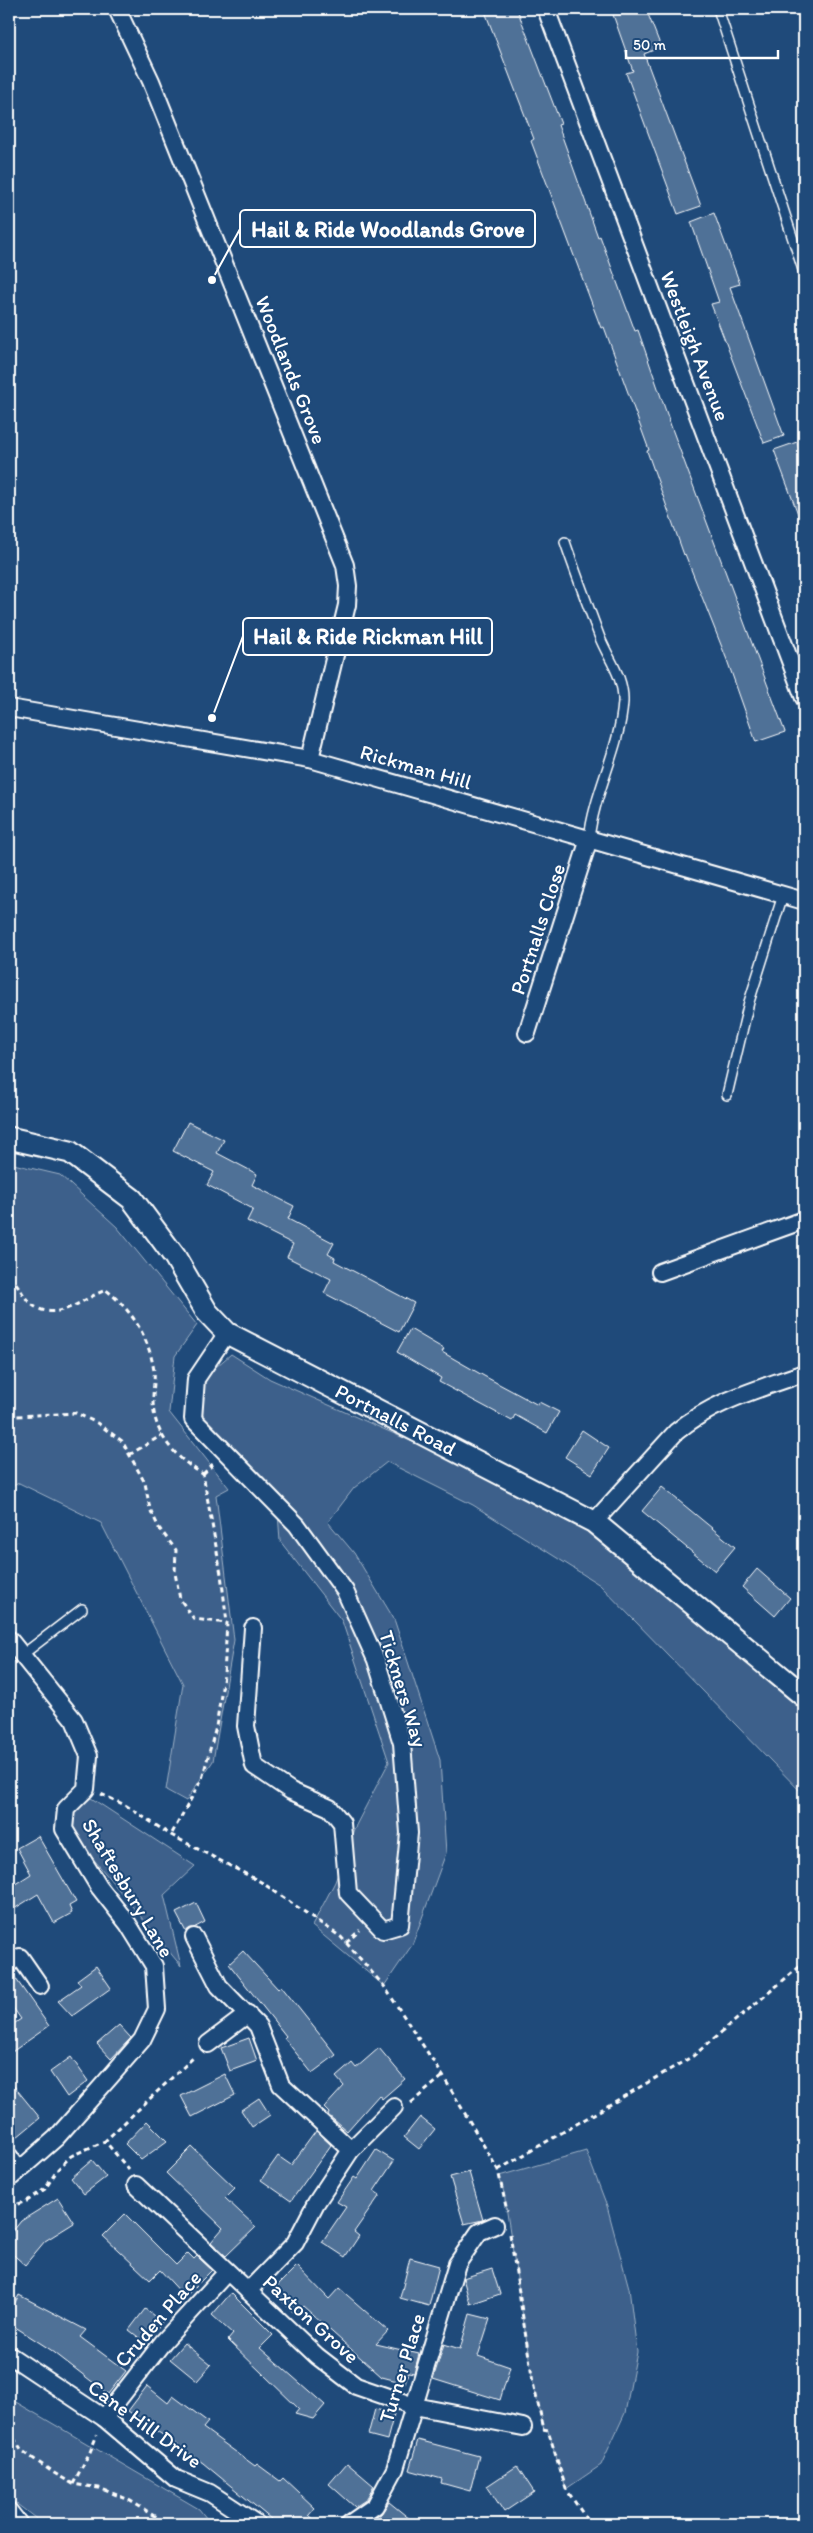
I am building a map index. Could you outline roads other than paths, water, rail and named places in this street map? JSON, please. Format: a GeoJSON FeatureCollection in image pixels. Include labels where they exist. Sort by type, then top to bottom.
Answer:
{"type":"FeatureCollection","features":[{"type":"Feature","properties":{"kind":"street","name":"Woodlands Grove"},"geometry":{"type":"LineString","coordinates":[[117,9],[151,81],[345,565],[348,586],[347,605],[310,759]]}},
{"type":"Feature","properties":{"kind":"street","name":"Westleigh Avenue"},"geometry":{"type":"LineString","coordinates":[[546,9],[804,698]]}},
{"type":"Feature","properties":{"kind":"street","name":"Rickman Hill"},"geometry":{"type":"LineString","coordinates":[[9,708],[310,759],[804,901]]}},
{"type":"Feature","properties":{"kind":"street","name":"Portnalls Close"},"geometry":{"type":"LineString","coordinates":[[527,1033],[589,839]]}},
{"type":"Feature","properties":{"kind":"street","name":"Portnalls Road"},"geometry":{"type":"LineString","coordinates":[[9,1138],[70,1152],[132,1199],[175,1257],[207,1312],[227,1332],[594,1522],[804,1694]]}},
{"type":"Feature","properties":{"kind":"street"},"geometry":{"type":"LineString","coordinates":[[660,1272],[804,1220]]}},
{"type":"Feature","properties":{"kind":"street","name":"Tickners Way"},"geometry":{"type":"LineString","coordinates":[[227,1332],[196,1379],[193,1419],[297,1525],[345,1590],[376,1660],[402,1743],[409,1833],[400,1925],[383,1930],[348,1892],[342,1823],[330,1808],[291,1791],[254,1766],[246,1726],[253,1628]]}},
{"type":"Feature","properties":{"kind":"street"},"geometry":{"type":"LineString","coordinates":[[594,1522],[676,1432],[691,1420],[724,1401],[804,1373]]}},
{"type":"Feature","properties":{"kind":"street","name":"Shaftesbury Lane"},"geometry":{"type":"LineString","coordinates":[[9,1639],[74,1720],[89,1756],[86,1789],[66,1809],[64,1829],[99,1887],[128,1924],[154,1966],[157,2009],[142,2040],[56,2138],[12,2168]]}},
{"type":"Feature","properties":{"kind":"street"},"geometry":{"type":"LineString","coordinates":[[194,1937],[219,1986],[258,2026],[281,2085],[351,2150]]}},
{"type":"Feature","properties":{"kind":"street"},"geometry":{"type":"LineString","coordinates":[[9,1964],[20,1957],[40,1986]]}},
{"type":"Feature","properties":{"kind":"street"},"geometry":{"type":"LineString","coordinates":[[208,2044],[248,2014]]}},
{"type":"Feature","properties":{"kind":"street"},"geometry":{"type":"LineString","coordinates":[[248,2291],[294,2243],[316,2202],[351,2150],[394,2107]]}},
{"type":"Feature","properties":{"kind":"street","name":"Paxton Grove"},"geometry":{"type":"LineString","coordinates":[[136,2185],[317,2356],[356,2386],[414,2406],[523,2427]]}},
{"type":"Feature","properties":{"kind":"street","name":"Turner Place"},"geometry":{"type":"LineString","coordinates":[[349,2524],[375,2506],[395,2469],[457,2264],[479,2232],[504,2223]]}},
{"type":"Feature","properties":{"kind":"street","name":"Cruden Place"},"geometry":{"type":"LineString","coordinates":[[104,2418],[163,2342],[227,2272]]}},
{"type":"Feature","properties":{"kind":"street","name":"Cane Hill Drive"},"geometry":{"type":"LineString","coordinates":[[9,2355],[104,2418],[176,2479],[210,2493],[257,2524]]}},
{"type":"Feature","properties":{"kind":"street"},"geometry":{"type":"LineString","coordinates":[[9,2510],[19,2524]]}},
{"type":"Feature","properties":{"kind":"lane"},"geometry":{"type":"LineString","coordinates":[[718,9],[804,273]]}},
{"type":"Feature","properties":{"kind":"lane"},"geometry":{"type":"LineString","coordinates":[[565,542],[601,641],[622,684],[622,702],[618,726],[591,819],[589,839]]}},
{"type":"Feature","properties":{"kind":"lane"},"geometry":{"type":"LineString","coordinates":[[727,1094],[749,1002],[782,894]]}},
{"type":"Feature","properties":{"kind":"lane"},"geometry":{"type":"LineString","coordinates":[[22,1655],[82,1609]]}},
{"type":"Feature","properties":{"kind":"place","name":"Hail & Ride Woodlands Grove"},"geometry":{"type":"Point","coordinates":[212,280]}},
{"type":"Feature","properties":{"kind":"place","name":"Hail & Ride Rickman Hill"},"geometry":{"type":"Point","coordinates":[212,718]}}]}
